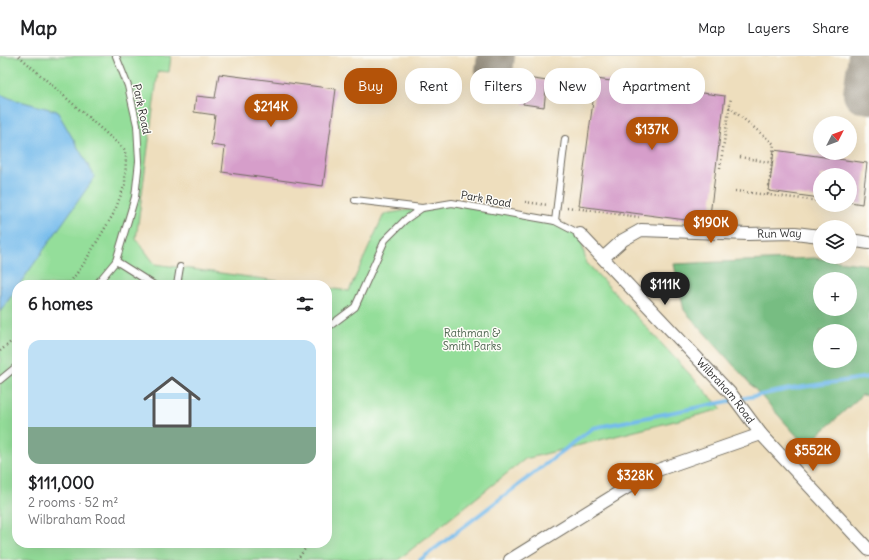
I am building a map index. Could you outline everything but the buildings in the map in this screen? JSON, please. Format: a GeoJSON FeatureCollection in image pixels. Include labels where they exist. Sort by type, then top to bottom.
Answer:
{"type":"FeatureCollection","features":[{"type":"Feature","properties":{"kind":"street","name":"Run Way"},"geometry":{"type":"LineString","coordinates":[[603,258],[623,240],[641,230],[748,234],[795,233],[813,235]]}},
{"type":"Feature","properties":{"kind":"street","name":"Wilbraham Road"},"geometry":{"type":"LineString","coordinates":[[580,234],[732,395],[761,434],[869,550]]}},
{"type":"Feature","properties":{"kind":"street"},"geometry":{"type":"LineString","coordinates":[[857,241],[869,243]]}},
{"type":"Feature","properties":{"kind":"street"},"geometry":{"type":"LineString","coordinates":[[510,560],[652,472],[761,434]]}},
{"type":"Feature","properties":{"kind":"lane","name":"Park Road"},"geometry":{"type":"LineString","coordinates":[[100,280],[116,261],[135,197],[139,161],[137,125],[128,86],[116,56]]}},
{"type":"Feature","properties":{"kind":"lane"},"geometry":{"type":"LineString","coordinates":[[555,221],[565,139]]}},
{"type":"Feature","properties":{"kind":"lane"},"geometry":{"type":"LineString","coordinates":[[355,200],[422,208]]}},
{"type":"Feature","properties":{"kind":"lane","name":"Park Road"},"geometry":{"type":"LineString","coordinates":[[332,324],[355,307],[385,240],[405,220],[422,208],[452,203],[555,221],[580,234]]}},
{"type":"Feature","properties":{"kind":"lane"},"geometry":{"type":"LineString","coordinates":[[116,261],[146,280]]}},
{"type":"Feature","properties":{"kind":"lane"},"geometry":{"type":"LineString","coordinates":[[179,280],[180,267]]}},
{"type":"Feature","properties":{"kind":"lane"},"geometry":{"type":"LineString","coordinates":[[0,380],[12,370]]}},
{"type":"Feature","properties":{"kind":"path"},"geometry":{"type":"LineString","coordinates":[[19,56],[124,149],[126,156],[125,184],[114,213],[83,265],[72,280]]}},
{"type":"Feature","properties":{"kind":"path"},"geometry":{"type":"LineString","coordinates":[[720,168],[731,97]]}},
{"type":"Feature","properties":{"kind":"path"},"geometry":{"type":"LineString","coordinates":[[729,107],[774,144],[768,195]]}},
{"type":"Feature","properties":{"kind":"path"},"geometry":{"type":"LineString","coordinates":[[740,157],[772,163]]}},
{"type":"Feature","properties":{"kind":"path"},"geometry":{"type":"LineString","coordinates":[[735,191],[813,200]]}},
{"type":"Feature","properties":{"kind":"path"},"geometry":{"type":"LineString","coordinates":[[525,202],[641,217]]}},
{"type":"Feature","properties":{"kind":"path"},"geometry":{"type":"LineString","coordinates":[[0,351],[12,341]]}},
{"type":"Feature","properties":{"kind":"path"},"geometry":{"type":"LineString","coordinates":[[297,560],[305,548]]}},
{"type":"Feature","properties":{"kind":"green space","name":"Rathman & Smith Parks"},"geometry":{"type":"Polygon","coordinates":[[[0,56],[171,56],[169,72],[158,71],[136,239],[155,264],[270,280],[12,280],[12,548],[332,548],[332,289],[349,291],[384,214],[452,203],[555,221],[580,234],[586,262],[722,409],[525,459],[398,560],[0,560],[0,56]]]}},
{"type":"Feature","properties":{"kind":"green space"},"geometry":{"type":"Polygon","coordinates":[[[813,258],[813,264],[857,263],[869,265],[869,396],[862,395],[806,446],[684,310],[674,264],[813,258]]]}},
{"type":"Feature","properties":{"kind":"water"},"geometry":{"type":"Polygon","coordinates":[[[0,94],[12,99],[57,111],[95,177],[23,280],[12,280],[12,295],[0,312],[0,94]]]}},
{"type":"Feature","properties":{"kind":"waterway"},"geometry":{"type":"LineString","coordinates":[[420,560],[593,428],[790,389],[869,377]]}},
{"type":"Feature","properties":{"kind":"taxiway"},"geometry":{"type":"LineString","coordinates":[[494,68],[496,56]]}},
{"type":"Feature","properties":{"kind":"taxiway"},"geometry":{"type":"LineString","coordinates":[[867,56],[862,94],[869,95]]}}]}
